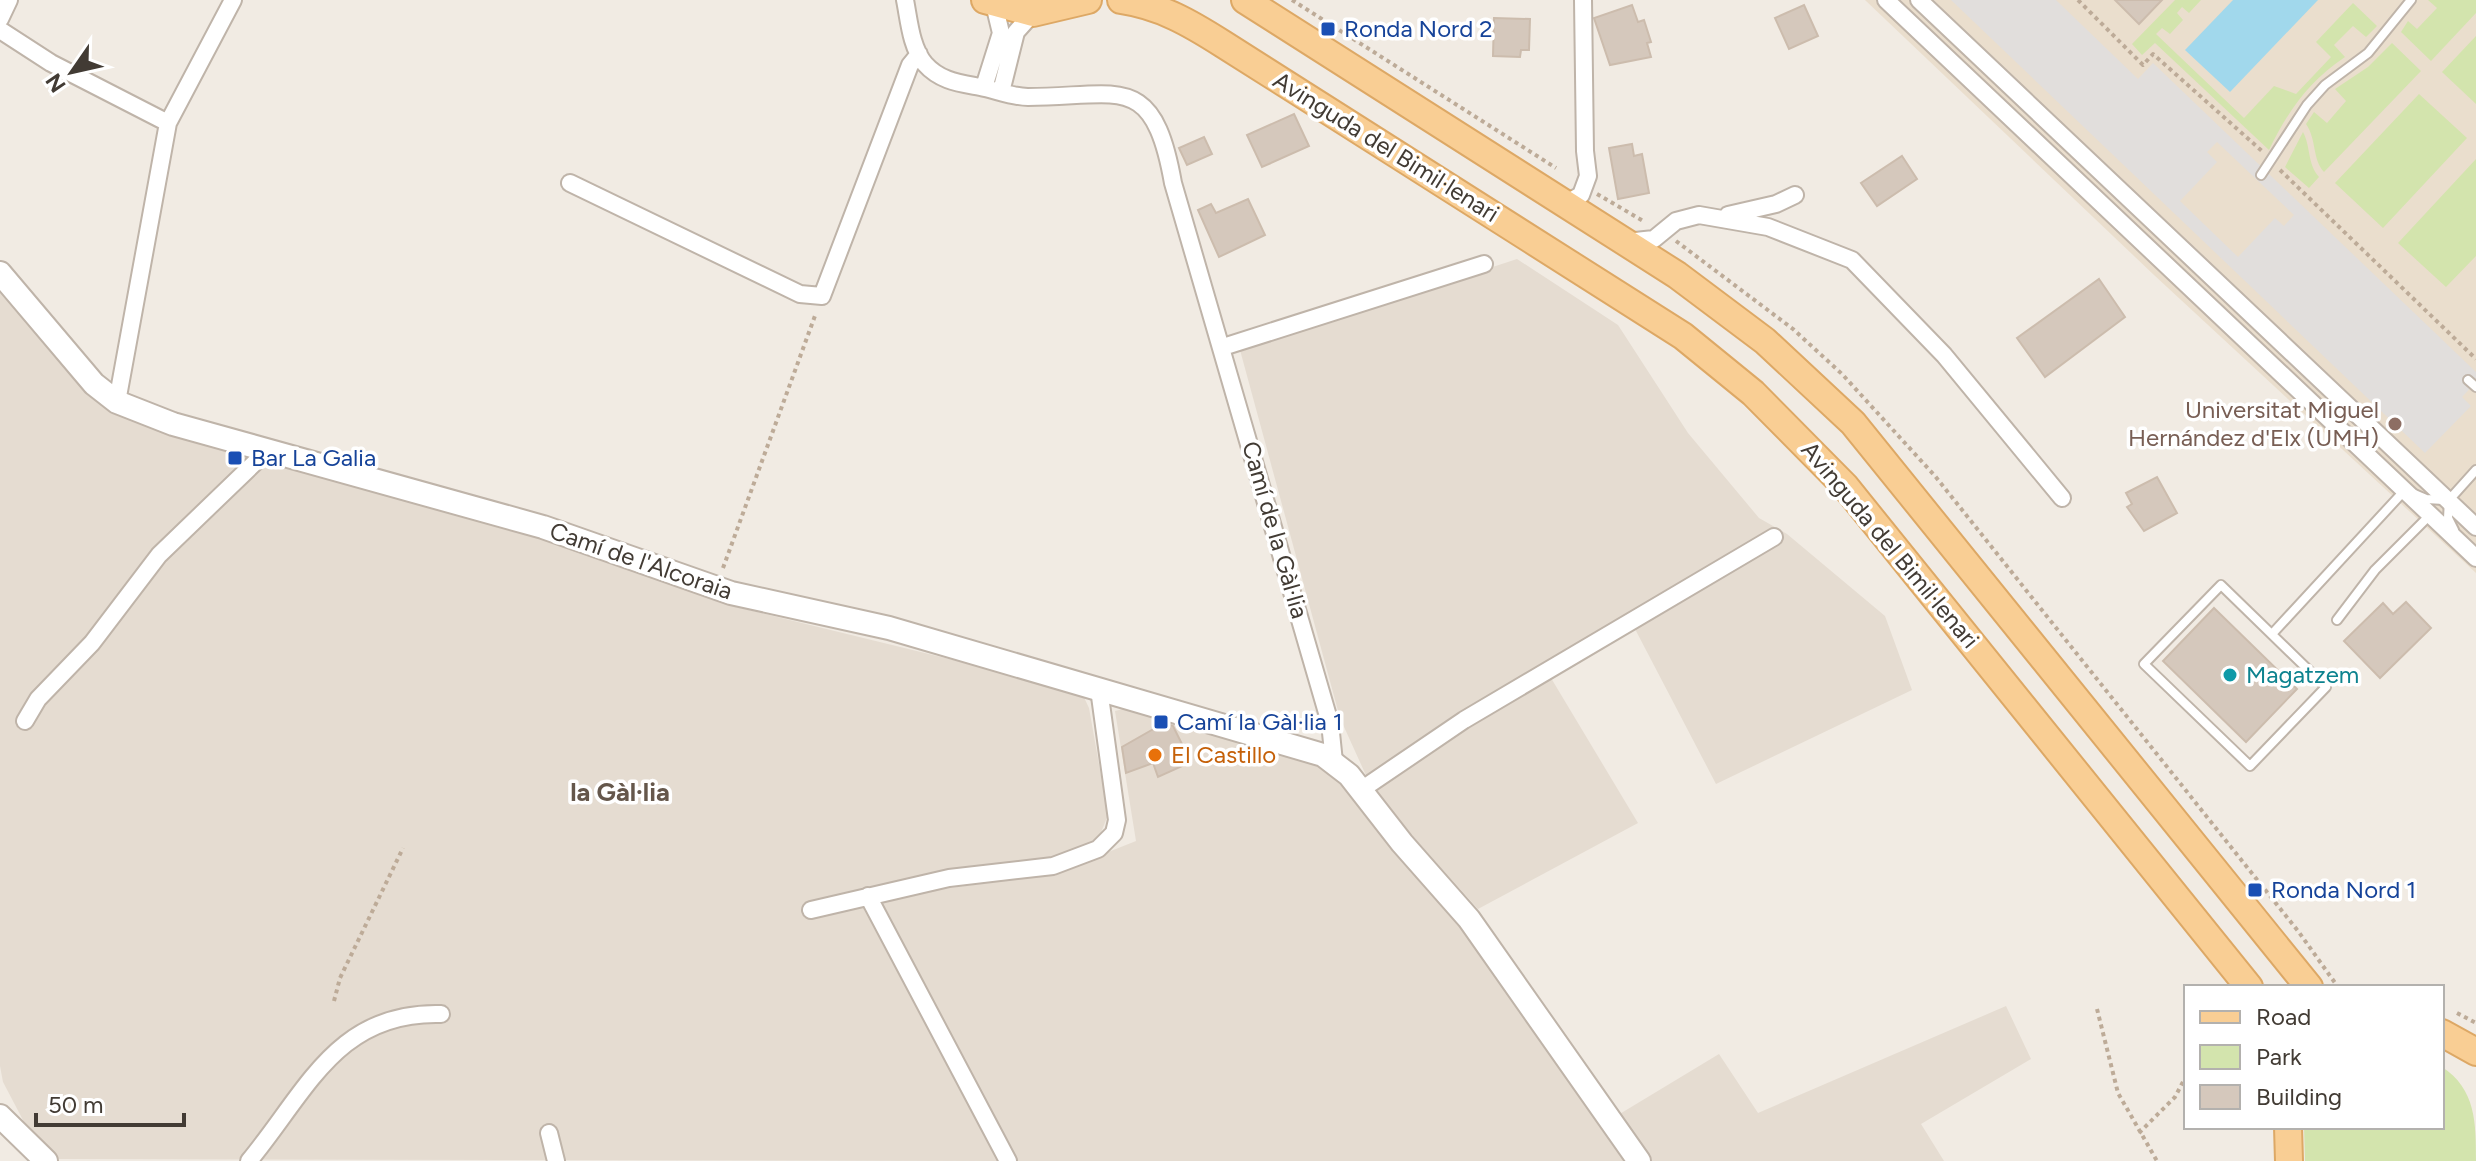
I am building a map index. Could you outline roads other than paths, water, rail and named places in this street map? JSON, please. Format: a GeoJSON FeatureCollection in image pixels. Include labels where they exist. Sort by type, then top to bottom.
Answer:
{"type":"FeatureCollection","features":[{"type":"Feature","properties":{"kind":"main road"},"geometry":{"type":"LineString","coordinates":[[989,2],[1033,13],[1099,0]]}},
{"type":"Feature","properties":{"kind":"main road","name":"Avinguda del Bimil·lenari"},"geometry":{"type":"LineString","coordinates":[[1121,0],[1156,7],[1203,31],[1683,336],[1753,393],[1845,486],[2247,985]]}},
{"type":"Feature","properties":{"kind":"main road","name":"Avinguda del Bimil·lenari"},"geometry":{"type":"LineString","coordinates":[[1245,0],[1624,242],[1734,316],[1853,423],[2307,985]]}},
{"type":"Feature","properties":{"kind":"main road"},"geometry":{"type":"LineString","coordinates":[[2444,1034],[2476,1052]]}},
{"type":"Feature","properties":{"kind":"main road"},"geometry":{"type":"LineString","coordinates":[[2288,1129],[2289,1161]]}},
{"type":"Feature","properties":{"kind":"street"},"geometry":{"type":"LineString","coordinates":[[0,19],[9,0]]}},
{"type":"Feature","properties":{"kind":"street"},"geometry":{"type":"LineString","coordinates":[[117,402],[168,123],[233,0]]}},
{"type":"Feature","properties":{"kind":"street"},"geometry":{"type":"LineString","coordinates":[[570,183],[800,294],[822,296],[910,65],[919,54],[905,0]]}},
{"type":"Feature","properties":{"kind":"street"},"geometry":{"type":"LineString","coordinates":[[1565,204],[1581,195],[1588,176],[1583,0]]}},
{"type":"Feature","properties":{"kind":"street"},"geometry":{"type":"LineString","coordinates":[[1886,0],[2476,558]]}},
{"type":"Feature","properties":{"kind":"street"},"geometry":{"type":"LineString","coordinates":[[1919,0],[2476,527]]}},
{"type":"Feature","properties":{"kind":"street"},"geometry":{"type":"LineString","coordinates":[[989,2],[1001,33],[992,90]]}},
{"type":"Feature","properties":{"kind":"street"},"geometry":{"type":"LineString","coordinates":[[992,90],[1016,32],[1033,13]]}},
{"type":"Feature","properties":{"kind":"street"},"geometry":{"type":"LineString","coordinates":[[0,30],[51,63],[168,123]]}},
{"type":"Feature","properties":{"kind":"street","name":"Camí de la Gàl·lia"},"geometry":{"type":"LineString","coordinates":[[919,54],[941,78],[1025,97],[1105,92],[1128,97],[1150,114],[1165,139],[1173,183],[1330,723],[1334,762]]}},
{"type":"Feature","properties":{"kind":"street"},"geometry":{"type":"LineString","coordinates":[[1718,217],[1776,204],[1795,195]]}},
{"type":"Feature","properties":{"kind":"street"},"geometry":{"type":"LineString","coordinates":[[1624,242],[1654,239],[1676,221],[1699,215],[1768,227],[1852,260],[1944,355],[2062,498]]}},
{"type":"Feature","properties":{"kind":"street"},"geometry":{"type":"LineString","coordinates":[[1223,347],[1484,264]]}},
{"type":"Feature","properties":{"kind":"street","name":"Camí de l'Alcoraia"},"geometry":{"type":"LineString","coordinates":[[0,273],[58,345],[117,402],[173,424],[543,527],[716,588],[889,628],[1309,750],[1334,762]]}},
{"type":"Feature","properties":{"kind":"street"},"geometry":{"type":"LineString","coordinates":[[25,721],[38,699],[92,643],[159,555],[269,449]]}},
{"type":"Feature","properties":{"kind":"street"},"geometry":{"type":"LineString","coordinates":[[1361,790],[1464,720],[1774,537]]}},
{"type":"Feature","properties":{"kind":"street"},"geometry":{"type":"LineString","coordinates":[[811,910],[949,878],[1053,866],[1098,849],[1114,833],[1117,820],[1099,689]]}},
{"type":"Feature","properties":{"kind":"street"},"geometry":{"type":"LineString","coordinates":[[1334,762],[1469,919],[1639,1161]]}},
{"type":"Feature","properties":{"kind":"street"},"geometry":{"type":"LineString","coordinates":[[868,896],[1008,1161]]}},
{"type":"Feature","properties":{"kind":"street"},"geometry":{"type":"LineString","coordinates":[[249,1161],[326,1062],[356,1034],[394,1017],[441,1014]]}},
{"type":"Feature","properties":{"kind":"street"},"geometry":{"type":"LineString","coordinates":[[0,1116],[46,1161]]}},
{"type":"Feature","properties":{"kind":"street"},"geometry":{"type":"LineString","coordinates":[[549,1133],[556,1161]]}},
{"type":"Feature","properties":{"kind":"lane"},"geometry":{"type":"LineString","coordinates":[[2261,175],[2307,105],[2325,85],[2368,53],[2411,0]]}},
{"type":"Feature","properties":{"kind":"lane"},"geometry":{"type":"LineString","coordinates":[[2468,380],[2476,387]]}},
{"type":"Feature","properties":{"kind":"lane"},"geometry":{"type":"LineString","coordinates":[[2459,542],[2448,518],[2449,500],[2476,470]]}},
{"type":"Feature","properties":{"kind":"lane"},"geometry":{"type":"LineString","coordinates":[[2272,634],[2405,490],[2426,499],[2449,500]]}},
{"type":"Feature","properties":{"kind":"lane"},"geometry":{"type":"LineString","coordinates":[[2337,620],[2375,570],[2430,514]]}},
{"type":"Feature","properties":{"kind":"lane"},"geometry":{"type":"LineString","coordinates":[[2221,585],[2272,634],[2326,687],[2250,766],[2144,664],[2221,585]]}},
{"type":"Feature","properties":{"kind":"water"},"geometry":{"type":"Polygon","coordinates":[[[2233,0],[2318,0],[2230,92],[2185,50],[2233,0]]]}},
{"type":"Feature","properties":{"kind":"place","name":"Ronda Nord 2"},"geometry":{"type":"Point","coordinates":[1328,29]}},
{"type":"Feature","properties":{"kind":"place","name":"Universitat Miguel Hernández d'Elx (UMH)"},"geometry":{"type":"Point","coordinates":[2395,424]}},
{"type":"Feature","properties":{"kind":"place","name":"Bar La Galia"},"geometry":{"type":"Point","coordinates":[235,458]}},
{"type":"Feature","properties":{"kind":"place","name":"Magatzem"},"geometry":{"type":"Point","coordinates":[2230,675]}},
{"type":"Feature","properties":{"kind":"place","name":"Camí la Gàl·lia 1"},"geometry":{"type":"Point","coordinates":[1161,722]}},
{"type":"Feature","properties":{"kind":"place","name":"El Castillo"},"geometry":{"type":"Point","coordinates":[1155,755]}},
{"type":"Feature","properties":{"kind":"place","name":"Ronda Nord 1"},"geometry":{"type":"Point","coordinates":[2255,890]}},
{"type":"Feature","properties":{"kind":"district","name":"la Gàl·lia"},"geometry":{"type":"Point","coordinates":[620,792]}}]}
